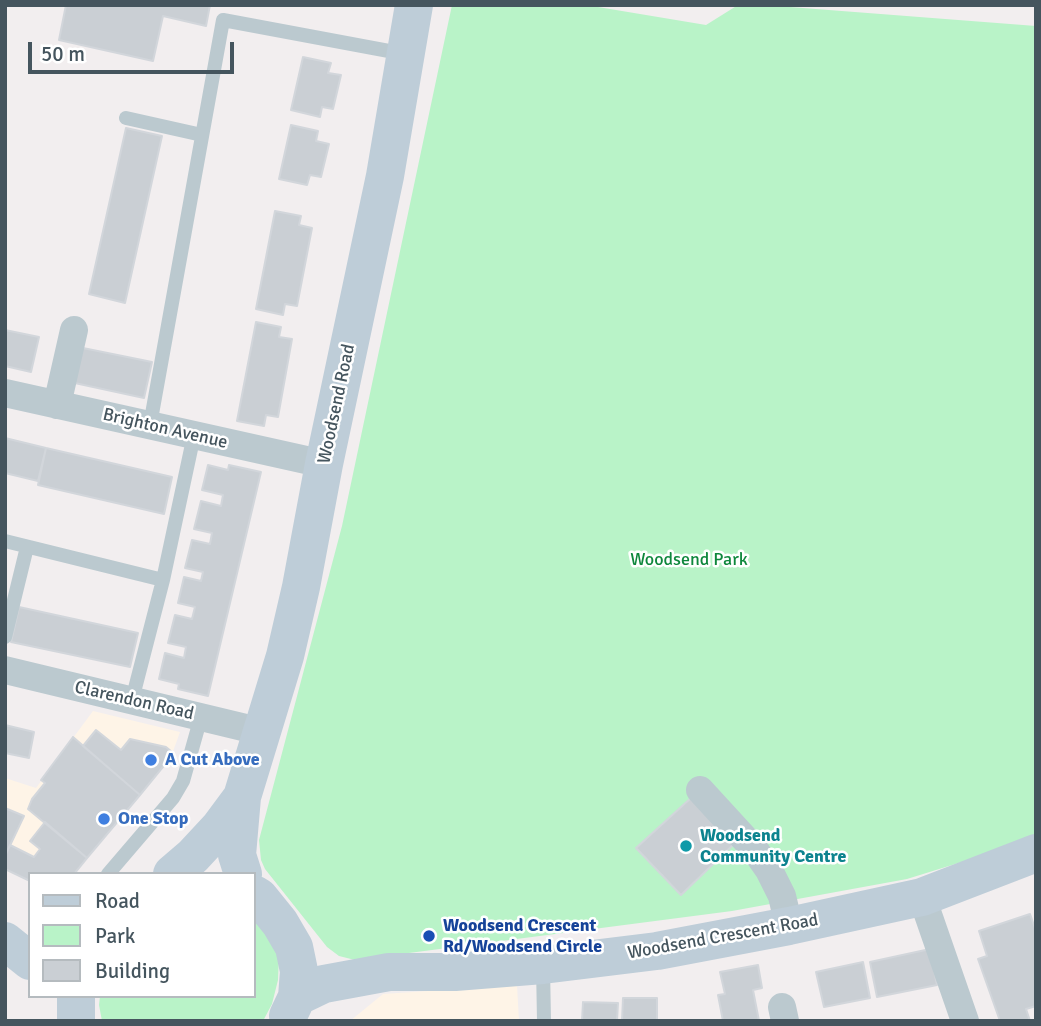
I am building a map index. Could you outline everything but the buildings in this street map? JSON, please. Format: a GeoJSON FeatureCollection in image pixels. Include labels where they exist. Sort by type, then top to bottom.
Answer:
{"type":"FeatureCollection","features":[{"type":"Feature","properties":{"kind":"street","name":"Woodsend Road"},"geometry":{"type":"LineString","coordinates":[[244,872],[237,855],[242,797],[263,732],[301,587],[385,176],[414,5]]}},
{"type":"Feature","properties":{"kind":"street"},"geometry":{"type":"LineString","coordinates":[[57,405],[74,330]]}},
{"type":"Feature","properties":{"kind":"street","name":"Brighton Avenue"},"geometry":{"type":"LineString","coordinates":[[5,393],[324,464]]}},
{"type":"Feature","properties":{"kind":"street","name":"Clarendon Road"},"geometry":{"type":"LineString","coordinates":[[5,670],[263,732]]}},
{"type":"Feature","properties":{"kind":"street"},"geometry":{"type":"LineString","coordinates":[[700,790],[755,850],[769,870],[782,896],[789,926]]}},
{"type":"Feature","properties":{"kind":"street","name":"Woodsend Road"},"geometry":{"type":"LineString","coordinates":[[174,872],[210,838],[242,797]]}},
{"type":"Feature","properties":{"kind":"street","name":"Woodsend Crescent Road"},"geometry":{"type":"LineString","coordinates":[[291,1009],[324,984],[389,972],[455,972],[543,965],[657,951],[789,926],[922,897],[1036,853]]}},
{"type":"Feature","properties":{"kind":"street"},"geometry":{"type":"LineString","coordinates":[[256,894],[280,923],[294,947],[299,971],[291,1009]]}},
{"type":"Feature","properties":{"kind":"street"},"geometry":{"type":"LineString","coordinates":[[922,897],[965,1021]]}},
{"type":"Feature","properties":{"kind":"street"},"geometry":{"type":"LineString","coordinates":[[5,942],[28,942]]}},
{"type":"Feature","properties":{"kind":"street"},"geometry":{"type":"LineString","coordinates":[[5,942],[28,959]]}},
{"type":"Feature","properties":{"kind":"street","name":"Woodsend Crescent Road"},"geometry":{"type":"LineString","coordinates":[[294,947],[326,970],[359,977]]}},
{"type":"Feature","properties":{"kind":"lane"},"geometry":{"type":"LineString","coordinates":[[150,425],[223,20],[407,54]]}},
{"type":"Feature","properties":{"kind":"lane"},"geometry":{"type":"LineString","coordinates":[[126,118],[202,135]]}},
{"type":"Feature","properties":{"kind":"lane"},"geometry":{"type":"LineString","coordinates":[[132,700],[163,580],[194,435]]}},
{"type":"Feature","properties":{"kind":"lane"},"geometry":{"type":"LineString","coordinates":[[5,541],[163,580]]}},
{"type":"Feature","properties":{"kind":"lane"},"geometry":{"type":"LineString","coordinates":[[5,637],[27,547]]}},
{"type":"Feature","properties":{"kind":"lane"},"geometry":{"type":"LineString","coordinates":[[110,872],[173,798],[183,781],[201,717]]}},
{"type":"Feature","properties":{"kind":"lane"},"geometry":{"type":"LineString","coordinates":[[543,965],[544,1021]]}},
{"type":"Feature","properties":{"kind":"shaded area"},"geometry":{"type":"Polygon","coordinates":[[[93,711],[180,732],[171,757],[76,872],[28,872],[28,880],[5,869],[5,778],[36,788],[93,711]]]}},
{"type":"Feature","properties":{"kind":"shaded area"},"geometry":{"type":"Polygon","coordinates":[[[517,985],[519,1021],[350,1021],[383,994],[517,985]]]}},
{"type":"Feature","properties":{"kind":"green space","name":"Woodsend Park"},"geometry":{"type":"Polygon","coordinates":[[[452,5],[586,5],[706,25],[738,5],[764,5],[1036,26],[1036,835],[1010,847],[907,879],[732,911],[355,960],[339,956],[327,947],[265,869],[259,840],[342,526],[452,5]]]}},
{"type":"Feature","properties":{"kind":"green space"},"geometry":{"type":"Polygon","coordinates":[[[256,911],[279,956],[278,980],[272,1004],[263,1021],[102,1021],[100,998],[256,998],[256,911]]]}},
{"type":"Feature","properties":{"kind":"place","name":"A Cut Above"},"geometry":{"type":"Point","coordinates":[151,760]}},
{"type":"Feature","properties":{"kind":"place","name":"One Stop"},"geometry":{"type":"Point","coordinates":[104,819]}},
{"type":"Feature","properties":{"kind":"place","name":"Woodsend Community Centre"},"geometry":{"type":"Point","coordinates":[686,846]}},
{"type":"Feature","properties":{"kind":"place","name":"Woodsend Crescent Rd/Woodsend Circle"},"geometry":{"type":"Point","coordinates":[429,936]}}]}
